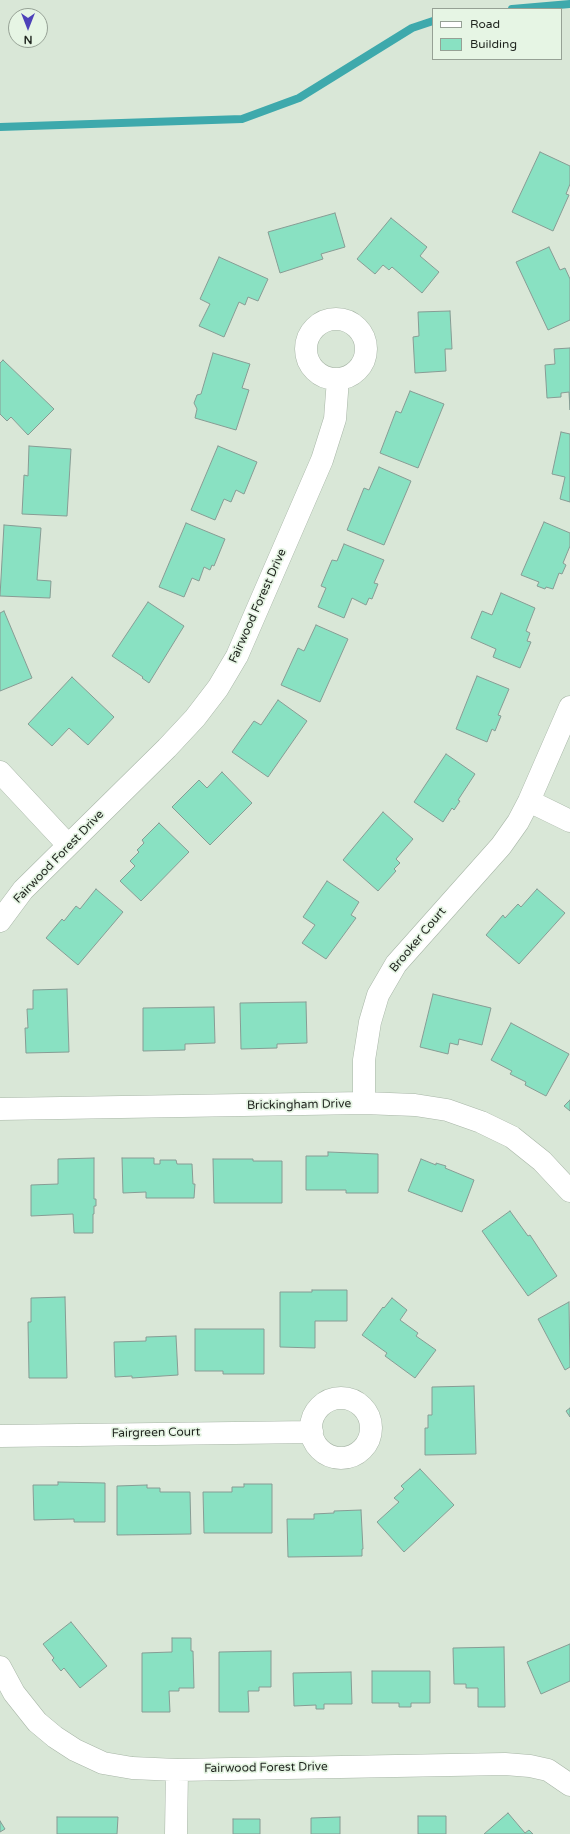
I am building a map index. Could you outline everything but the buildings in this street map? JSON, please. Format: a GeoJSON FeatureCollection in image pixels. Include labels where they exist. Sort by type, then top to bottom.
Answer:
{"type":"FeatureCollection","features":[{"type":"Feature","properties":{"kind":"street","name":"Fairwood Forest Drive"},"geometry":{"type":"LineString","coordinates":[[0,921],[23,890],[167,748],[195,718],[218,688],[237,656],[322,460],[335,419],[338,379]]}},
{"type":"Feature","properties":{"kind":"street","name":"Brooker Court"},"geometry":{"type":"LineString","coordinates":[[364,1103],[364,1060],[370,1022],[378,995],[396,964],[501,846],[518,822],[529,802],[570,707]]}},
{"type":"Feature","properties":{"kind":"street"},"geometry":{"type":"LineString","coordinates":[[0,772],[68,845]]}},
{"type":"Feature","properties":{"kind":"street"},"geometry":{"type":"LineString","coordinates":[[529,802],[570,821]]}},
{"type":"Feature","properties":{"kind":"street","name":"Brickingham Drive"},"geometry":{"type":"LineString","coordinates":[[0,1109],[364,1103],[416,1105],[447,1110],[481,1122],[512,1137],[542,1161],[570,1191]]}},
{"type":"Feature","properties":{"kind":"street","name":"Fairgreen Court"},"geometry":{"type":"LineString","coordinates":[[0,1436],[312,1432]]}},
{"type":"Feature","properties":{"kind":"street","name":"Fairwood Forest Drive"},"geometry":{"type":"LineString","coordinates":[[0,1667],[7,1697],[55,1737],[75,1750],[103,1763],[132,1768],[177,1770],[505,1764],[530,1766],[548,1770],[570,1785]]}},
{"type":"Feature","properties":{"kind":"street"},"geometry":{"type":"LineString","coordinates":[[176,1834],[177,1770]]}},
{"type":"Feature","properties":{"kind":"waterway"},"geometry":{"type":"LineString","coordinates":[[524,8],[570,4]]}},
{"type":"Feature","properties":{"kind":"waterway"},"geometry":{"type":"LineString","coordinates":[[0,127],[242,119],[299,98],[412,28],[432,21]]}}]}
